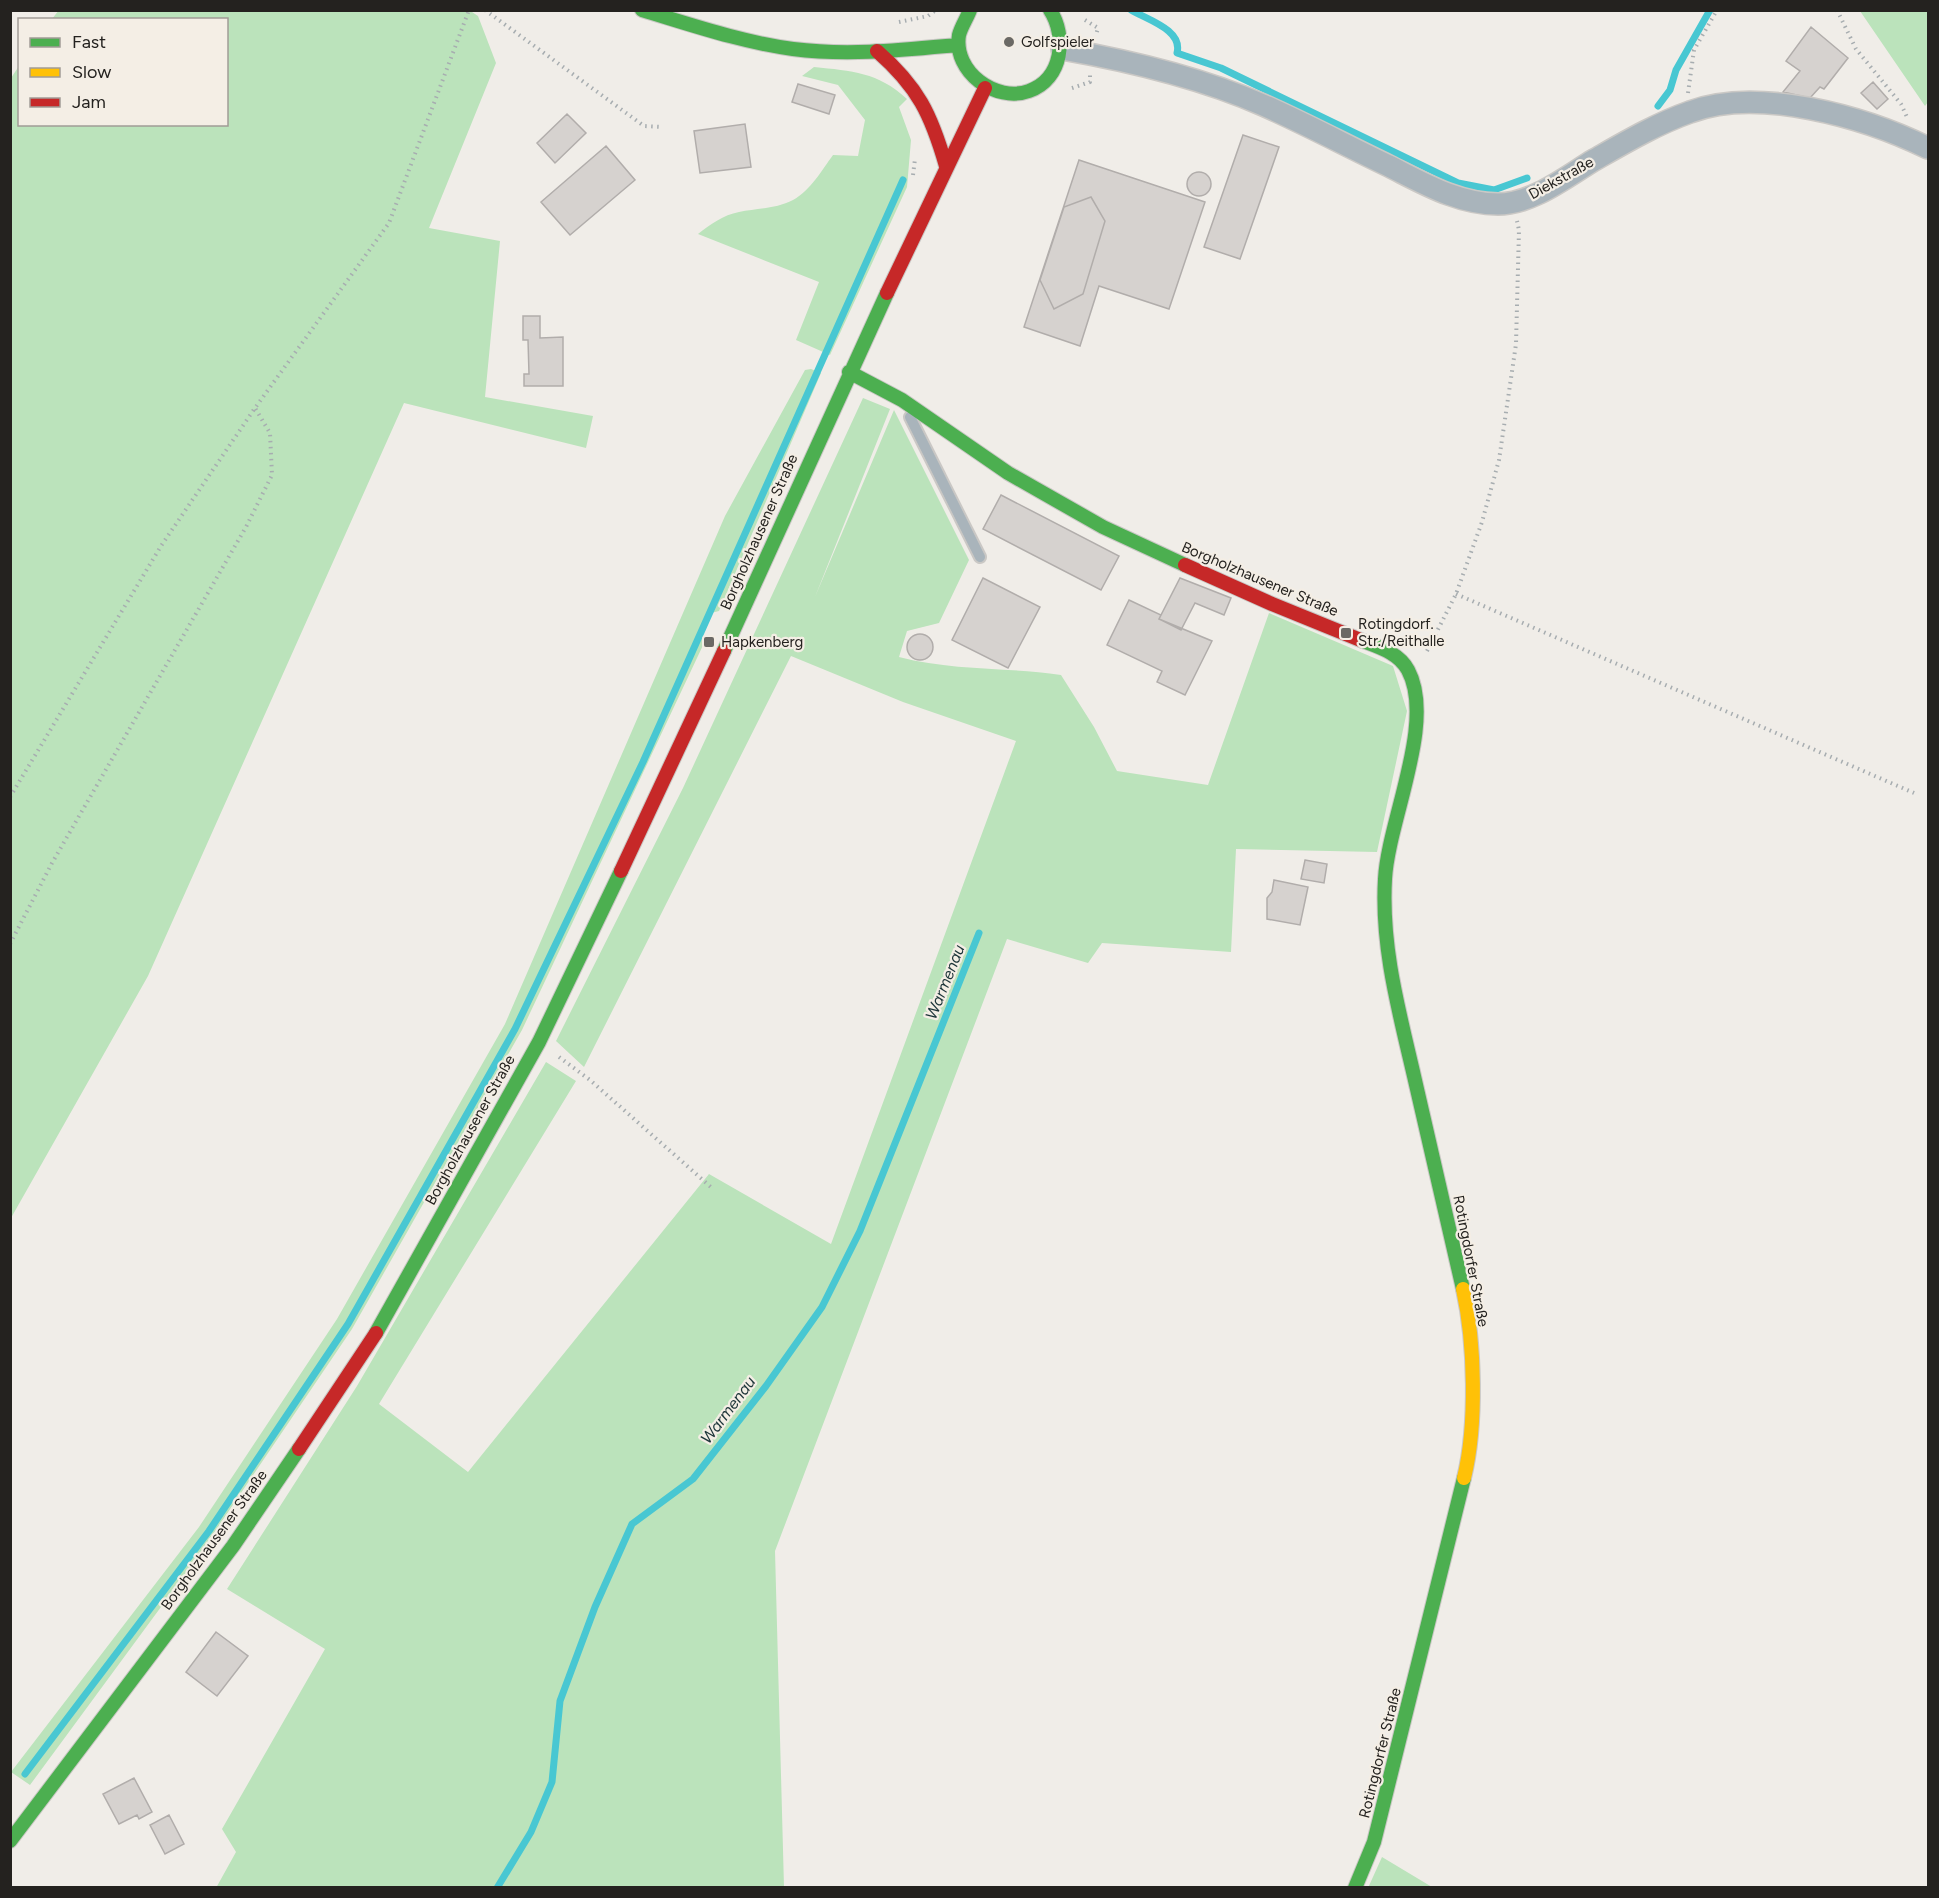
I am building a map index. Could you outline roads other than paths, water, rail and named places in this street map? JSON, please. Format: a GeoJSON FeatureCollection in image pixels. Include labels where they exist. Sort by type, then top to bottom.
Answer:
{"type":"FeatureCollection","features":[{"type":"Feature","properties":{"kind":"main road"},"geometry":{"type":"LineString","coordinates":[[642,10],[757,43],[797,50],[877,51],[958,45]]}},
{"type":"Feature","properties":{"kind":"main road"},"geometry":{"type":"LineString","coordinates":[[970,10],[959,32],[958,45],[962,62],[971,77],[985,88],[1001,94],[1018,94],[1034,89],[1047,79],[1057,65],[1062,49],[1061,33],[1050,10]]}},
{"type":"Feature","properties":{"kind":"main road"},"geometry":{"type":"LineString","coordinates":[[877,51],[911,83],[939,138],[946,166]]}},
{"type":"Feature","properties":{"kind":"main road","name":"Borgholzhausener Straße"},"geometry":{"type":"LineString","coordinates":[[10,1841],[233,1546],[370,1344],[539,1042],[671,768],[849,372],[985,88]]}},
{"type":"Feature","properties":{"kind":"main road","name":"Borgholzhausener Straße"},"geometry":{"type":"LineString","coordinates":[[849,372],[902,400],[1008,473],[1103,527],[1272,604],[1389,651],[1409,671]]}},
{"type":"Feature","properties":{"kind":"main road","name":"Rotingdorfer Straße"},"geometry":{"type":"LineString","coordinates":[[1355,1887],[1374,1842],[1471,1451],[1472,1376],[1465,1300],[1388,965],[1383,910],[1388,854],[1412,751],[1417,710],[1415,690],[1409,671]]}},
{"type":"Feature","properties":{"kind":"street","name":"Diekstraße"},"geometry":{"type":"LineString","coordinates":[[1062,49],[1128,61],[1194,78],[1262,105],[1451,196],[1495,204],[1512,203],[1541,191],[1626,142],[1691,111],[1755,101],[1803,107],[1923,145]]}},
{"type":"Feature","properties":{"kind":"lane"},"geometry":{"type":"LineString","coordinates":[[902,400],[980,557]]}},
{"type":"Feature","properties":{"kind":"waterway"},"geometry":{"type":"LineString","coordinates":[[1131,10],[1170,32],[1175,38],[1177,53],[1221,68],[1458,183],[1494,190],[1527,178]]}},
{"type":"Feature","properties":{"kind":"waterway"},"geometry":{"type":"LineString","coordinates":[[1658,106],[1670,90],[1676,70],[1710,10]]}},
{"type":"Feature","properties":{"kind":"waterway"},"geometry":{"type":"LineString","coordinates":[[25,1774],[209,1531],[348,1324],[515,1029],[643,762],[903,180]]}},
{"type":"Feature","properties":{"kind":"waterway","name":"Warmenau"},"geometry":{"type":"LineString","coordinates":[[497,1888],[531,1832],[552,1782],[560,1701],[595,1607],[632,1524],[693,1479],[766,1386],[822,1307],[860,1231],[979,933]]}},
{"type":"Feature","properties":{"kind":"place","name":"Golfspieler"},"geometry":{"type":"Point","coordinates":[1009,42]}},
{"type":"Feature","properties":{"kind":"place","name":"Rotingdorf. Str./Reithalle"},"geometry":{"type":"Point","coordinates":[1346,633]}},
{"type":"Feature","properties":{"kind":"place","name":"Hapkenberg"},"geometry":{"type":"Point","coordinates":[709,642]}}]}
